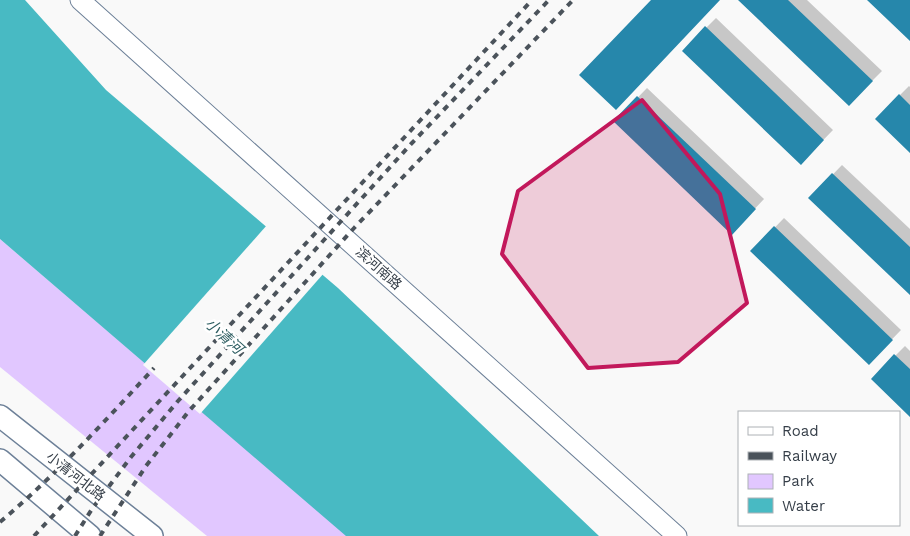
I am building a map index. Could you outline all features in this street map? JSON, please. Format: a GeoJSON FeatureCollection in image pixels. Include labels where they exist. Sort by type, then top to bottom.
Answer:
{"type":"FeatureCollection","features":[{"type":"Feature","properties":{"kind":"main road","name":"滨河南路"},"geometry":{"type":"LineString","coordinates":[[80,0],[677,536]]}},
{"type":"Feature","properties":{"kind":"main road","name":"小清河北路"},"geometry":{"type":"LineString","coordinates":[[0,416],[152,536]]}},
{"type":"Feature","properties":{"kind":"main road"},"geometry":{"type":"LineString","coordinates":[[0,460],[90,536]]}},
{"type":"Feature","properties":{"kind":"highlighted area"},"geometry":{"type":"Polygon","coordinates":[[[642,100],[720,194],[747,303],[678,362],[588,368],[502,254],[518,191],[642,100]]]}},
{"type":"Feature","properties":{"kind":"green space"},"geometry":{"type":"Polygon","coordinates":[[[0,239],[347,536],[207,536],[0,367],[0,239]]]}},
{"type":"Feature","properties":{"kind":"water","name":"小清河"},"geometry":{"type":"Polygon","coordinates":[[[0,0],[25,0],[106,90],[338,288],[599,536],[346,536],[0,239],[0,0]]]}},
{"type":"Feature","properties":{"kind":"pier"},"geometry":{"type":"Polygon","coordinates":[[[267,225],[324,273],[200,414],[143,365],[267,225]]]}},
{"type":"Feature","properties":{"kind":"building"},"geometry":{"type":"Polygon","coordinates":[[[651,0],[720,0],[616,110],[579,75],[651,0]]]}},
{"type":"Feature","properties":{"kind":"building"},"geometry":{"type":"Polygon","coordinates":[[[738,0],[788,0],[873,81],[849,106],[738,0]]]}},
{"type":"Feature","properties":{"kind":"building"},"geometry":{"type":"Polygon","coordinates":[[[867,0],[910,0],[910,41],[867,0]]]}},
{"type":"Feature","properties":{"kind":"building"},"geometry":{"type":"Polygon","coordinates":[[[705,26],[824,140],[801,165],[682,51],[705,26]]]}},
{"type":"Feature","properties":{"kind":"building"},"geometry":{"type":"Polygon","coordinates":[[[899,94],[910,105],[910,153],[875,119],[899,94]]]}},
{"type":"Feature","properties":{"kind":"building"},"geometry":{"type":"Polygon","coordinates":[[[637,96],[756,209],[732,235],[613,121],[637,96]]]}},
{"type":"Feature","properties":{"kind":"building"},"geometry":{"type":"Polygon","coordinates":[[[832,173],[910,247],[910,295],[808,198],[832,173]]]}},
{"type":"Feature","properties":{"kind":"building"},"geometry":{"type":"Polygon","coordinates":[[[774,226],[893,340],[869,365],[750,251],[774,226]]]}},
{"type":"Feature","properties":{"kind":"building"},"geometry":{"type":"Polygon","coordinates":[[[894,354],[910,369],[910,417],[871,379],[894,354]]]}},
{"type":"Feature","properties":{"kind":"railway"},"geometry":{"type":"LineString","coordinates":[[34,536],[532,0]]}},
{"type":"Feature","properties":{"kind":"railway"},"geometry":{"type":"LineString","coordinates":[[75,536],[92,509],[131,457],[178,401],[411,144],[549,0]]}},
{"type":"Feature","properties":{"kind":"railway"},"geometry":{"type":"LineString","coordinates":[[100,536],[146,466],[189,411],[355,227],[573,0]]}},
{"type":"Feature","properties":{"kind":"railway"},"geometry":{"type":"LineString","coordinates":[[0,522],[60,467],[154,368]]}}]}
